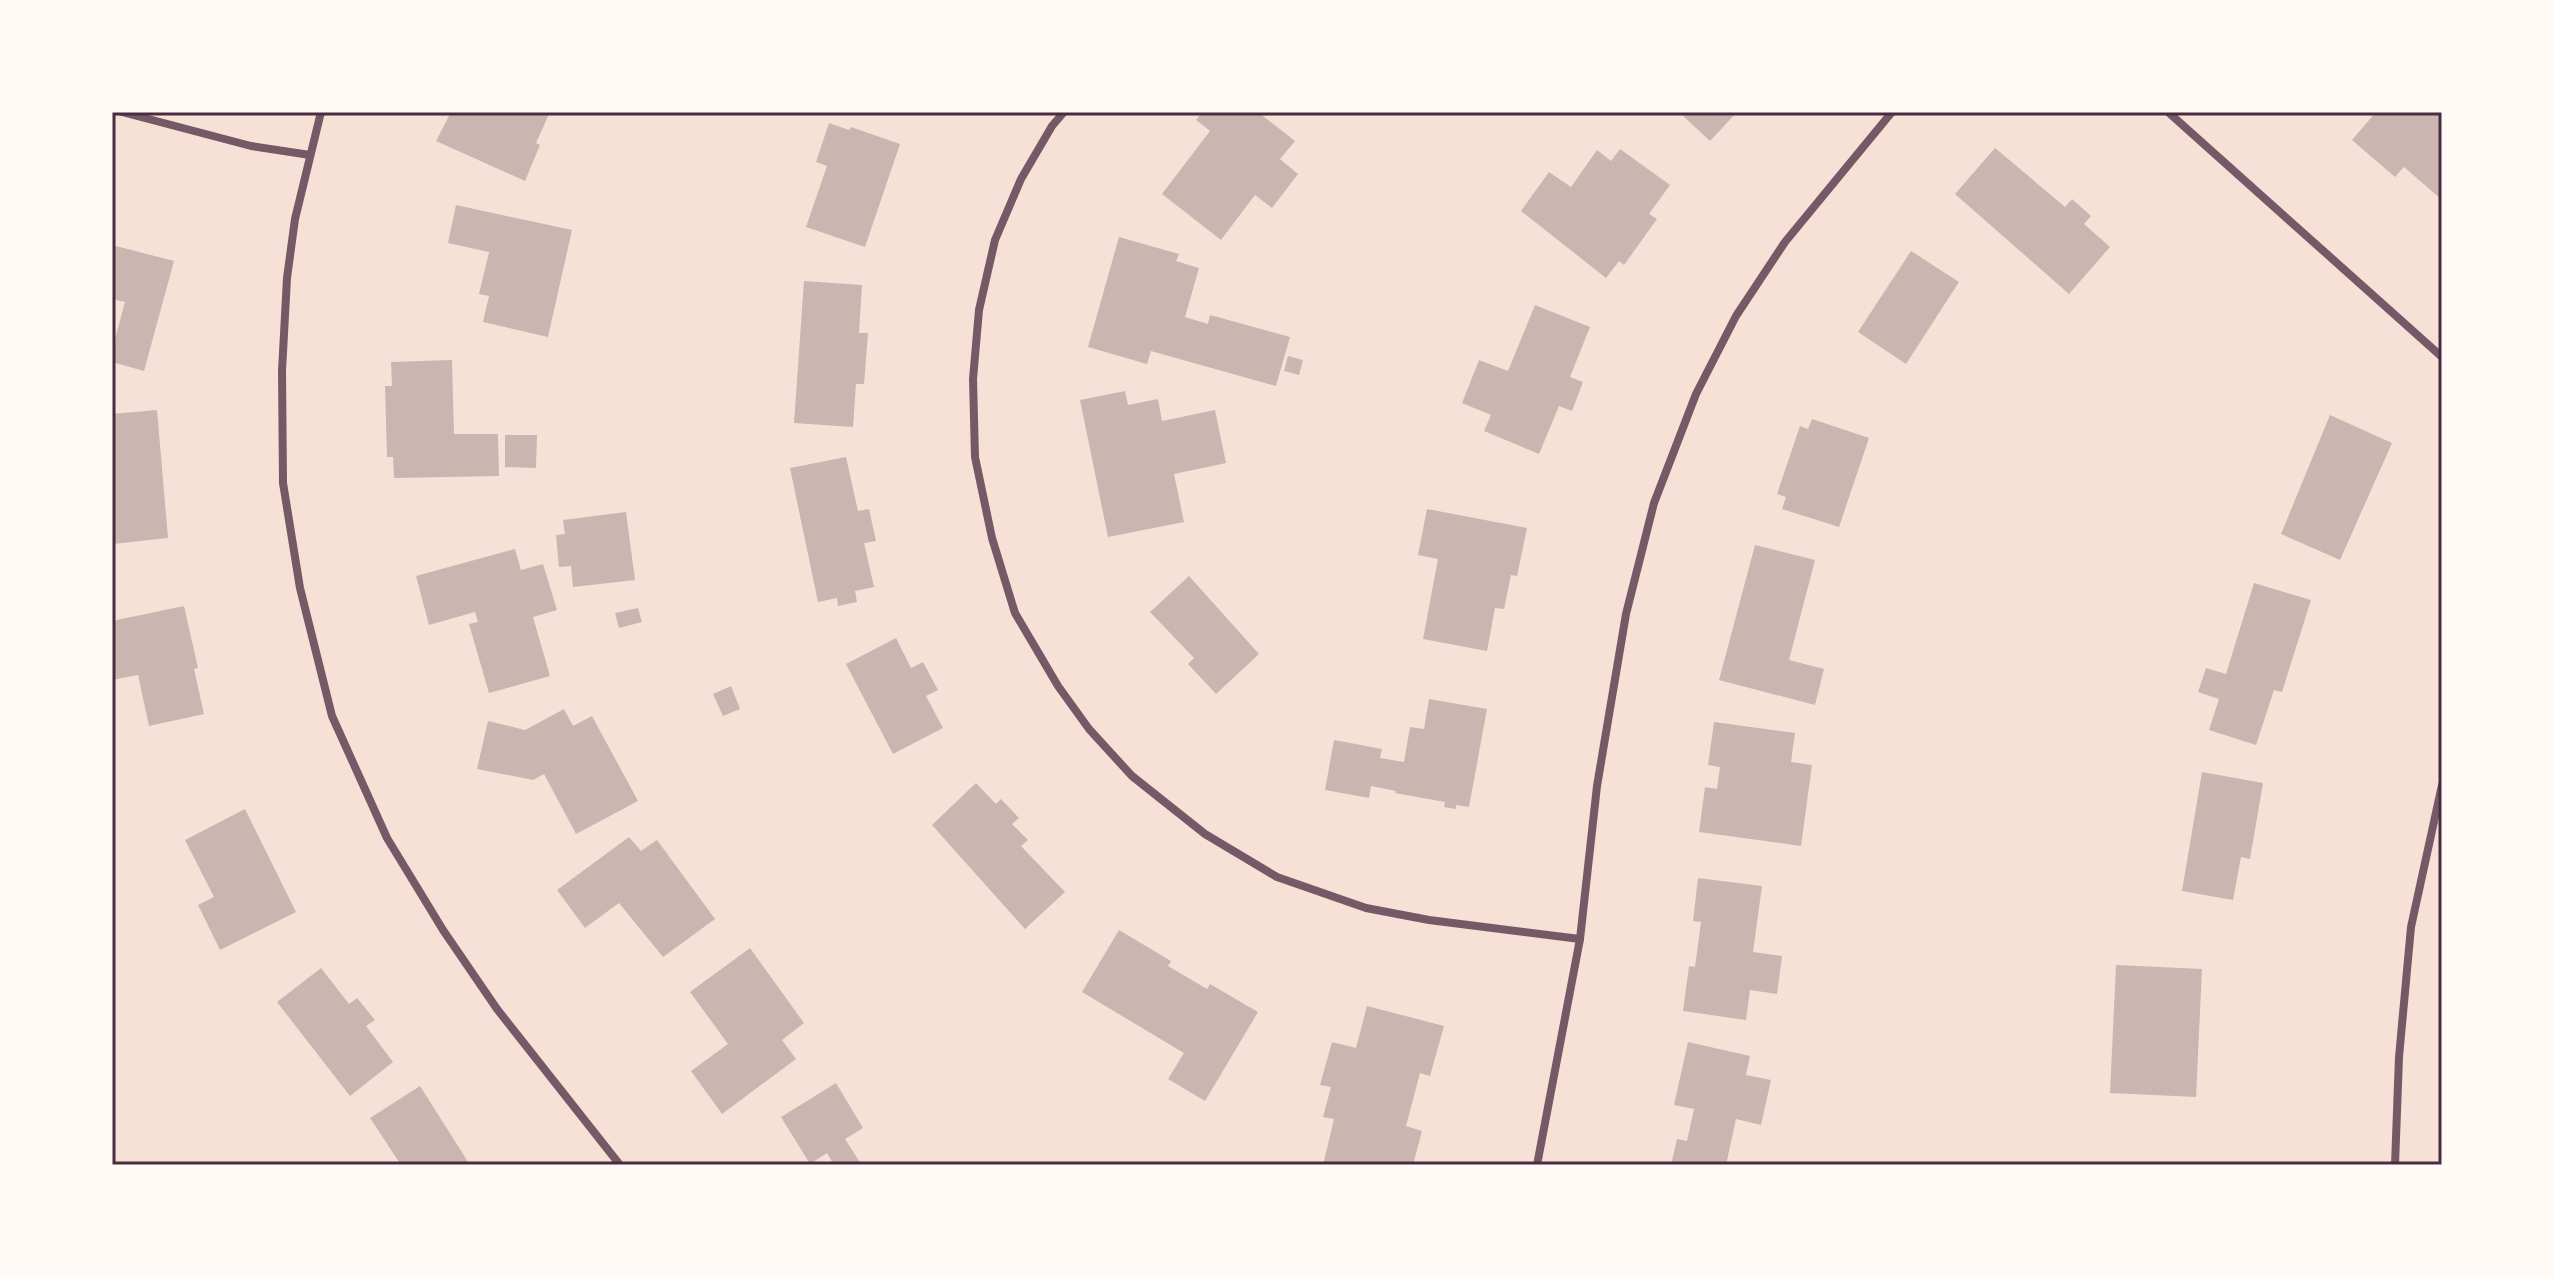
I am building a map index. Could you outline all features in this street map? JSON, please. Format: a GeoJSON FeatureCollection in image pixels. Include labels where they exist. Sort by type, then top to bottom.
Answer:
{"type":"FeatureCollection","features":[{"type":"Feature","properties":{"kind":"street"},"geometry":{"type":"LineString","coordinates":[[122,112],[251,146],[310,155]]}},
{"type":"Feature","properties":{"kind":"street"},"geometry":{"type":"LineString","coordinates":[[321,112],[295,219],[287,278],[282,371],[283,483],[300,588],[332,716],[387,838],[443,930],[497,1009],[620,1165]]}},
{"type":"Feature","properties":{"kind":"street"},"geometry":{"type":"LineString","coordinates":[[1064,112],[1052,126],[1021,179],[995,240],[979,310],[973,379],[975,457],[992,538],[1015,613],[1058,686],[1089,729],[1132,776],[1205,834],[1277,877],[1378,910],[1429,920],[1580,939]]}},
{"type":"Feature","properties":{"kind":"street"},"geometry":{"type":"LineString","coordinates":[[1537,1165],[1580,939],[1597,786],[1624,630],[1654,503],[1696,394],[1736,316],[1785,242],[1892,112]]}},
{"type":"Feature","properties":{"kind":"street"},"geometry":{"type":"LineString","coordinates":[[2168,112],[2442,357]]}},
{"type":"Feature","properties":{"kind":"street"},"geometry":{"type":"LineString","coordinates":[[2395,1165],[2399,1057],[2411,927],[2442,785]]}},
{"type":"Feature","properties":{"kind":"building"},"geometry":{"type":"Polygon","coordinates":[[[451,112],[550,112],[536,143],[540,145],[525,181],[436,141],[451,112]]]}},
{"type":"Feature","properties":{"kind":"building"},"geometry":{"type":"Polygon","coordinates":[[[1202,112],[1258,112],[1295,141],[1280,159],[1298,174],[1272,208],[1255,195],[1221,240],[1162,194],[1210,131],[1196,120],[1202,112]]]}},
{"type":"Feature","properties":{"kind":"building"},"geometry":{"type":"Polygon","coordinates":[[[1679,112],[1737,112],[1710,141],[1679,112]]]}},
{"type":"Feature","properties":{"kind":"building"},"geometry":{"type":"Polygon","coordinates":[[[2376,112],[2442,112],[2442,200],[2404,167],[2395,177],[2352,140],[2376,112]]]}},
{"type":"Feature","properties":{"kind":"building"},"geometry":{"type":"Polygon","coordinates":[[[829,123],[849,130],[851,127],[900,144],[865,247],[806,227],[827,166],[816,162],[829,123]]]}},
{"type":"Feature","properties":{"kind":"building"},"geometry":{"type":"Polygon","coordinates":[[[1995,148],[2065,207],[2072,199],[2091,216],[2084,224],[2110,247],[2069,294],[1955,194],[1995,148]]]}},
{"type":"Feature","properties":{"kind":"building"},"geometry":{"type":"Polygon","coordinates":[[[1620,149],[1670,185],[1649,214],[1657,219],[1624,265],[1619,261],[1606,278],[1521,211],[1549,172],[1571,187],[1597,150],[1611,161],[1620,149]]]}},
{"type":"Feature","properties":{"kind":"building"},"geometry":{"type":"Polygon","coordinates":[[[456,205],[572,230],[548,337],[483,322],[489,296],[479,294],[489,252],[448,243],[456,205]]]}},
{"type":"Feature","properties":{"kind":"building"},"geometry":{"type":"Polygon","coordinates":[[[1119,237],[1179,254],[1176,261],[1199,268],[1185,317],[1208,324],[1210,315],[1290,337],[1276,386],[1151,351],[1147,364],[1088,347],[1119,237]]]}},
{"type":"Feature","properties":{"kind":"building"},"geometry":{"type":"Polygon","coordinates":[[[112,245],[174,261],[144,371],[112,362],[112,350],[125,302],[112,299],[112,245]]]}},
{"type":"Feature","properties":{"kind":"building"},"geometry":{"type":"Polygon","coordinates":[[[1911,251],[1959,282],[1906,364],[1858,332],[1911,251]]]}},
{"type":"Feature","properties":{"kind":"building"},"geometry":{"type":"Polygon","coordinates":[[[804,281],[862,285],[859,333],[868,333],[864,384],[856,384],[853,427],[794,423],[804,281]]]}},
{"type":"Feature","properties":{"kind":"building"},"geometry":{"type":"Polygon","coordinates":[[[1535,305],[1590,327],[1570,377],[1583,382],[1572,411],[1559,406],[1539,454],[1484,431],[1491,415],[1462,403],[1479,360],[1508,371],[1535,305]]]}},
{"type":"Feature","properties":{"kind":"building"},"geometry":{"type":"Polygon","coordinates":[[[1288,356],[1303,360],[1299,375],[1284,371],[1288,356]]]}},
{"type":"Feature","properties":{"kind":"building"},"geometry":{"type":"Polygon","coordinates":[[[452,360],[454,434],[498,434],[499,476],[394,478],[393,457],[387,457],[385,386],[392,386],[391,362],[452,360]]]}},
{"type":"Feature","properties":{"kind":"building"},"geometry":{"type":"Polygon","coordinates":[[[1125,391],[1128,405],[1158,399],[1162,421],[1215,410],[1226,463],[1174,474],[1184,522],[1108,537],[1080,400],[1125,391]]]}},
{"type":"Feature","properties":{"kind":"building"},"geometry":{"type":"Polygon","coordinates":[[[157,410],[168,538],[113,544],[112,414],[157,410]]]}},
{"type":"Feature","properties":{"kind":"building"},"geometry":{"type":"Polygon","coordinates":[[[2330,415],[2392,443],[2340,560],[2281,534],[2330,415]]]}},
{"type":"Feature","properties":{"kind":"building"},"geometry":{"type":"Polygon","coordinates":[[[1812,419],[1869,438],[1839,527],[1782,509],[1786,497],[1777,494],[1800,426],[1808,429],[1812,419]]]}},
{"type":"Feature","properties":{"kind":"building"},"geometry":{"type":"Polygon","coordinates":[[[505,435],[537,435],[536,468],[505,467],[505,435]]]}},
{"type":"Feature","properties":{"kind":"building"},"geometry":{"type":"Polygon","coordinates":[[[846,457],[858,511],[869,509],[876,541],[864,543],[874,587],[855,591],[857,602],[838,606],[837,598],[818,602],[790,468],[846,457]]]}},
{"type":"Feature","properties":{"kind":"building"},"geometry":{"type":"Polygon","coordinates":[[[1427,509],[1527,528],[1517,576],[1511,575],[1504,609],[1495,608],[1487,651],[1423,639],[1438,559],[1418,555],[1427,509]]]}},
{"type":"Feature","properties":{"kind":"building"},"geometry":{"type":"Polygon","coordinates":[[[626,512],[635,580],[573,587],[571,566],[559,567],[556,535],[565,534],[563,520],[626,512]]]}},
{"type":"Feature","properties":{"kind":"building"},"geometry":{"type":"Polygon","coordinates":[[[1755,545],[1815,560],[1789,660],[1824,669],[1815,705],[1719,680],[1755,545]]]}},
{"type":"Feature","properties":{"kind":"building"},"geometry":{"type":"Polygon","coordinates":[[[515,549],[521,570],[543,564],[557,610],[533,617],[550,676],[489,693],[469,624],[478,622],[475,612],[429,625],[416,576],[515,549]]]}},
{"type":"Feature","properties":{"kind":"building"},"geometry":{"type":"Polygon","coordinates":[[[1189,576],[1259,654],[1216,694],[1188,664],[1194,658],[1150,612],[1189,576]]]}},
{"type":"Feature","properties":{"kind":"building"},"geometry":{"type":"Polygon","coordinates":[[[2254,583],[2311,600],[2282,692],[2274,690],[2256,745],[2209,730],[2219,699],[2198,692],[2206,668],[2226,674],[2254,583]]]}},
{"type":"Feature","properties":{"kind":"building"},"geometry":{"type":"Polygon","coordinates":[[[184,606],[198,668],[194,669],[204,714],[149,726],[138,675],[112,680],[112,621],[184,606]]]}},
{"type":"Feature","properties":{"kind":"building"},"geometry":{"type":"Polygon","coordinates":[[[638,608],[642,622],[619,628],[615,613],[638,608]]]}},
{"type":"Feature","properties":{"kind":"building"},"geometry":{"type":"Polygon","coordinates":[[[896,638],[911,668],[923,662],[938,690],[926,696],[943,728],[893,754],[846,664],[896,638]]]}},
{"type":"Feature","properties":{"kind":"building"},"geometry":{"type":"Polygon","coordinates":[[[731,686],[740,709],[723,716],[713,694],[731,686]]]}},
{"type":"Feature","properties":{"kind":"building"},"geometry":{"type":"Polygon","coordinates":[[[1429,699],[1487,709],[1469,807],[1444,807],[1445,802],[1371,786],[1369,798],[1325,790],[1334,740],[1382,749],[1380,758],[1404,762],[1410,727],[1424,729],[1429,699]]]}},
{"type":"Feature","properties":{"kind":"building"},"geometry":{"type":"Polygon","coordinates":[[[564,709],[573,726],[592,716],[638,801],[576,834],[544,774],[533,780],[477,769],[488,721],[525,730],[564,709]]]}},
{"type":"Feature","properties":{"kind":"building"},"geometry":{"type":"Polygon","coordinates":[[[1714,722],[1795,733],[1791,762],[1812,765],[1801,846],[1699,832],[1705,787],[1717,789],[1720,767],[1708,765],[1714,722]]]}},
{"type":"Feature","properties":{"kind":"building"},"geometry":{"type":"Polygon","coordinates":[[[2202,772],[2263,783],[2250,859],[2241,857],[2233,900],[2182,891],[2202,772]]]}},
{"type":"Feature","properties":{"kind":"building"},"geometry":{"type":"Polygon","coordinates":[[[976,783],[996,804],[1001,799],[1019,818],[1012,824],[1028,840],[1021,846],[1065,892],[1025,929],[932,825],[976,783]]]}},
{"type":"Feature","properties":{"kind":"building"},"geometry":{"type":"Polygon","coordinates":[[[245,809],[296,912],[220,950],[198,905],[214,897],[185,840],[245,809]]]}},
{"type":"Feature","properties":{"kind":"building"},"geometry":{"type":"Polygon","coordinates":[[[629,837],[641,851],[657,840],[715,919],[663,957],[619,903],[585,928],[557,890],[629,837]]]}},
{"type":"Feature","properties":{"kind":"building"},"geometry":{"type":"Polygon","coordinates":[[[1698,878],[1762,886],[1753,952],[1782,956],[1777,994],[1750,990],[1746,1020],[1683,1011],[1689,966],[1695,967],[1701,922],[1693,921],[1698,878]]]}},
{"type":"Feature","properties":{"kind":"building"},"geometry":{"type":"Polygon","coordinates":[[[1119,930],[1171,961],[1168,966],[1207,989],[1210,984],[1258,1012],[1205,1101],[1168,1079],[1184,1053],[1082,992],[1119,930]]]}},
{"type":"Feature","properties":{"kind":"building"},"geometry":{"type":"Polygon","coordinates":[[[750,948],[804,1023],[782,1040],[796,1059],[722,1114],[691,1071],[728,1044],[690,992],[750,948]]]}},
{"type":"Feature","properties":{"kind":"building"},"geometry":{"type":"Polygon","coordinates":[[[2116,965],[2202,969],[2196,1097],[2110,1093],[2116,965]]]}},
{"type":"Feature","properties":{"kind":"building"},"geometry":{"type":"Polygon","coordinates":[[[321,968],[349,1004],[357,998],[375,1020],[366,1026],[393,1062],[350,1096],[277,1002],[321,968]]]}},
{"type":"Feature","properties":{"kind":"building"},"geometry":{"type":"Polygon","coordinates":[[[1367,1006],[1444,1026],[1430,1076],[1420,1073],[1406,1126],[1422,1131],[1413,1165],[1323,1165],[1334,1119],[1323,1117],[1331,1087],[1320,1085],[1332,1042],[1356,1048],[1367,1006]]]}},
{"type":"Feature","properties":{"kind":"building"},"geometry":{"type":"Polygon","coordinates":[[[1688,1042],[1750,1056],[1746,1075],[1771,1080],[1761,1125],[1736,1119],[1726,1165],[1671,1165],[1677,1139],[1687,1141],[1694,1109],[1674,1105],[1688,1042]]]}},
{"type":"Feature","properties":{"kind":"building"},"geometry":{"type":"Polygon","coordinates":[[[836,1083],[863,1128],[845,1139],[859,1165],[834,1165],[827,1153],[810,1164],[781,1117],[836,1083]]]}},
{"type":"Feature","properties":{"kind":"building"},"geometry":{"type":"Polygon","coordinates":[[[420,1086],[470,1165],[401,1165],[370,1118],[420,1086]]]}}]}
